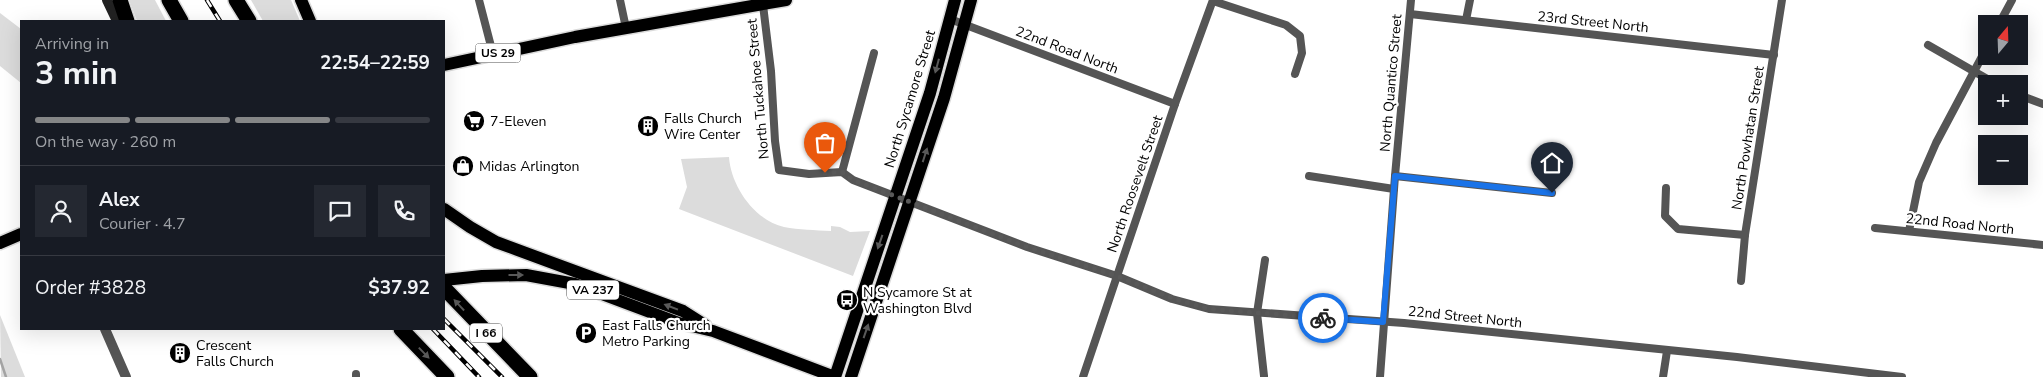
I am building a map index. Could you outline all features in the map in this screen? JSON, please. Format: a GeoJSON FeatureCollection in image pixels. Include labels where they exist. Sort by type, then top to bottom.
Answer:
{"type":"FeatureCollection","features":[{"type":"Feature","properties":{"kind":"highway"},"geometry":{"type":"LineString","coordinates":[[120,0],[127,20]]}},
{"type":"Feature","properties":{"kind":"highway"},"geometry":{"type":"LineString","coordinates":[[169,0],[180,20]]}},
{"type":"Feature","properties":{"kind":"highway"},"geometry":{"type":"LineString","coordinates":[[236,0],[248,20]]}},
{"type":"Feature","properties":{"kind":"highway","name":"I 66"},"geometry":{"type":"LineString","coordinates":[[445,289],[530,377]]}},
{"type":"Feature","properties":{"kind":"highway"},"geometry":{"type":"LineString","coordinates":[[402,330],[447,377]]}},
{"type":"Feature","properties":{"kind":"main road"},"geometry":{"type":"LineString","coordinates":[[107,0],[117,20]]}},
{"type":"Feature","properties":{"kind":"main road"},"geometry":{"type":"LineString","coordinates":[[301,0],[310,20]]}},
{"type":"Feature","properties":{"kind":"main road","name":"US 29"},"geometry":{"type":"LineString","coordinates":[[445,65],[626,28],[786,0]]}},
{"type":"Feature","properties":{"kind":"main road"},"geometry":{"type":"LineString","coordinates":[[948,0],[950,19]]}},
{"type":"Feature","properties":{"kind":"main road","name":"North Sycamore Street"},"geometry":{"type":"LineString","coordinates":[[835,377],[930,93],[955,0]]}},
{"type":"Feature","properties":{"kind":"main road"},"geometry":{"type":"LineString","coordinates":[[851,377],[944,98],[971,0]]}},
{"type":"Feature","properties":{"kind":"main road","name":"VA 237"},"geometry":{"type":"LineString","coordinates":[[445,209],[470,227],[496,242],[683,311],[713,331]]}},
{"type":"Feature","properties":{"kind":"main road"},"geometry":{"type":"LineString","coordinates":[[0,243],[20,234]]}},
{"type":"Feature","properties":{"kind":"main road","name":"VA 237"},"geometry":{"type":"LineString","coordinates":[[445,280],[526,275],[562,281],[679,323],[713,331],[835,377]]}},
{"type":"Feature","properties":{"kind":"street"},"geometry":{"type":"LineString","coordinates":[[479,0],[493,54]]}},
{"type":"Feature","properties":{"kind":"street"},"geometry":{"type":"LineString","coordinates":[[620,0],[626,28]]}},
{"type":"Feature","properties":{"kind":"street"},"geometry":{"type":"LineString","coordinates":[[1213,0],[1286,25],[1300,36],[1302,53],[1295,74]]}},
{"type":"Feature","properties":{"kind":"street","name":"North Roosevelt Street"},"geometry":{"type":"LineString","coordinates":[[1083,377],[1175,104],[1213,0]]}},
{"type":"Feature","properties":{"kind":"street","name":"North Quantico Street"},"geometry":{"type":"LineString","coordinates":[[1380,377],[1395,176],[1411,0]]}},
{"type":"Feature","properties":{"kind":"street"},"geometry":{"type":"LineString","coordinates":[[1466,20],[1470,0]]}},
{"type":"Feature","properties":{"kind":"street","name":"North Powhatan Street"},"geometry":{"type":"LineString","coordinates":[[1741,281],[1745,235],[1782,0]]}},
{"type":"Feature","properties":{"kind":"street"},"geometry":{"type":"LineString","coordinates":[[2004,15],[2012,0]]}},
{"type":"Feature","properties":{"kind":"street","name":"North Tuckahoe Street"},"geometry":{"type":"LineString","coordinates":[[763,4],[771,71],[775,141],[779,170],[809,174],[842,172]]}},
{"type":"Feature","properties":{"kind":"street","name":"23rd Street North"},"geometry":{"type":"LineString","coordinates":[[1410,14],[1774,55]]}},
{"type":"Feature","properties":{"kind":"street","name":"22nd Road North"},"geometry":{"type":"LineString","coordinates":[[950,19],[1175,104]]}},
{"type":"Feature","properties":{"kind":"street"},"geometry":{"type":"LineString","coordinates":[[1928,45],[1980,75]]}},
{"type":"Feature","properties":{"kind":"street"},"geometry":{"type":"LineString","coordinates":[[842,172],[874,54]]}},
{"type":"Feature","properties":{"kind":"street"},"geometry":{"type":"LineString","coordinates":[[1909,231],[1919,182],[1936,143],[1978,64]]}},
{"type":"Feature","properties":{"kind":"street"},"geometry":{"type":"LineString","coordinates":[[2028,98],[2043,104]]}},
{"type":"Feature","properties":{"kind":"street","name":"22nd Street North"},"geometry":{"type":"LineString","coordinates":[[842,172],[853,180],[1035,250],[1117,276],[1172,298],[1209,309],[1383,322],[1667,352],[1737,357],[1902,377]]}},
{"type":"Feature","properties":{"kind":"street"},"geometry":{"type":"LineString","coordinates":[[1309,176],[1394,189]]}},
{"type":"Feature","properties":{"kind":"street"},"geometry":{"type":"LineString","coordinates":[[1395,176],[1552,193]]}},
{"type":"Feature","properties":{"kind":"street"},"geometry":{"type":"LineString","coordinates":[[1666,188],[1665,216],[1678,229],[1745,235]]}},
{"type":"Feature","properties":{"kind":"street","name":"22nd Road North"},"geometry":{"type":"LineString","coordinates":[[1875,228],[2043,245]]}},
{"type":"Feature","properties":{"kind":"street"},"geometry":{"type":"LineString","coordinates":[[1264,376],[1257,313],[1265,260]]}},
{"type":"Feature","properties":{"kind":"street"},"geometry":{"type":"LineString","coordinates":[[105,330],[126,377]]}},
{"type":"Feature","properties":{"kind":"street"},"geometry":{"type":"LineString","coordinates":[[1663,377],[1667,352]]}},
{"type":"Feature","properties":{"kind":"shaded area"},"geometry":{"type":"Polygon","coordinates":[[[129,0],[155,0],[165,20],[137,20],[129,0]]]}},
{"type":"Feature","properties":{"kind":"shaded area"},"geometry":{"type":"Polygon","coordinates":[[[251,0],[291,0],[300,20],[262,20],[251,0]]]}},
{"type":"Feature","properties":{"kind":"shaded area"},"geometry":{"type":"Polygon","coordinates":[[[0,13],[20,28],[20,82],[0,66],[0,13]]]}},
{"type":"Feature","properties":{"kind":"shaded area"},"geometry":{"type":"Polygon","coordinates":[[[729,157],[734,179],[739,190],[754,209],[773,223],[784,227],[801,229],[831,231],[831,226],[840,227],[850,232],[870,231],[853,276],[679,209],[687,187],[681,159],[729,157]]]}},
{"type":"Feature","properties":{"kind":"shaded area"},"geometry":{"type":"Polygon","coordinates":[[[0,315],[25,377],[1,377],[0,315]]]}},
{"type":"Feature","properties":{"kind":"waterway"},"geometry":{"type":"LineString","coordinates":[[0,359],[6,377]]}},
{"type":"Feature","properties":{"kind":"railway"},"geometry":{"type":"LineString","coordinates":[[207,0],[219,20]]}},
{"type":"Feature","properties":{"kind":"railway"},"geometry":{"type":"LineString","coordinates":[[445,320],[502,377]]}},
{"type":"Feature","properties":{"kind":"railway"},"geometry":{"type":"LineString","coordinates":[[434,330],[479,377]]}},
{"type":"Feature","properties":{"kind":"way so far"},"geometry":{"type":"LineString","coordinates":[[825,173],[842,172],[853,180],[1027,247],[1117,276],[1172,298],[1209,309],[1323,318]]}},
{"type":"Feature","properties":{"kind":"place","name":"7-Eleven"},"geometry":{"type":"Point","coordinates":[474,121]}},
{"type":"Feature","properties":{"kind":"place","name":"Falls Church Wire Center"},"geometry":{"type":"Point","coordinates":[648,126]}},
{"type":"Feature","properties":{"kind":"place","name":"Midas Arlington"},"geometry":{"type":"Point","coordinates":[463,166]}},
{"type":"Feature","properties":{"kind":"place","name":"N Sycamore St at Washington Blvd"},"geometry":{"type":"Point","coordinates":[847,300]}},
{"type":"Feature","properties":{"kind":"place","name":"East Falls Church Metro Parking"},"geometry":{"type":"Point","coordinates":[586,333]}},
{"type":"Feature","properties":{"kind":"place","name":"Crescent Falls Church"},"geometry":{"type":"Point","coordinates":[180,353]}},
{"type":"Feature","properties":{"kind":"route"},"geometry":{"type":"LineString","coordinates":[[1323,318],[1383,322],[1395,176],[1552,193]]}}]}
